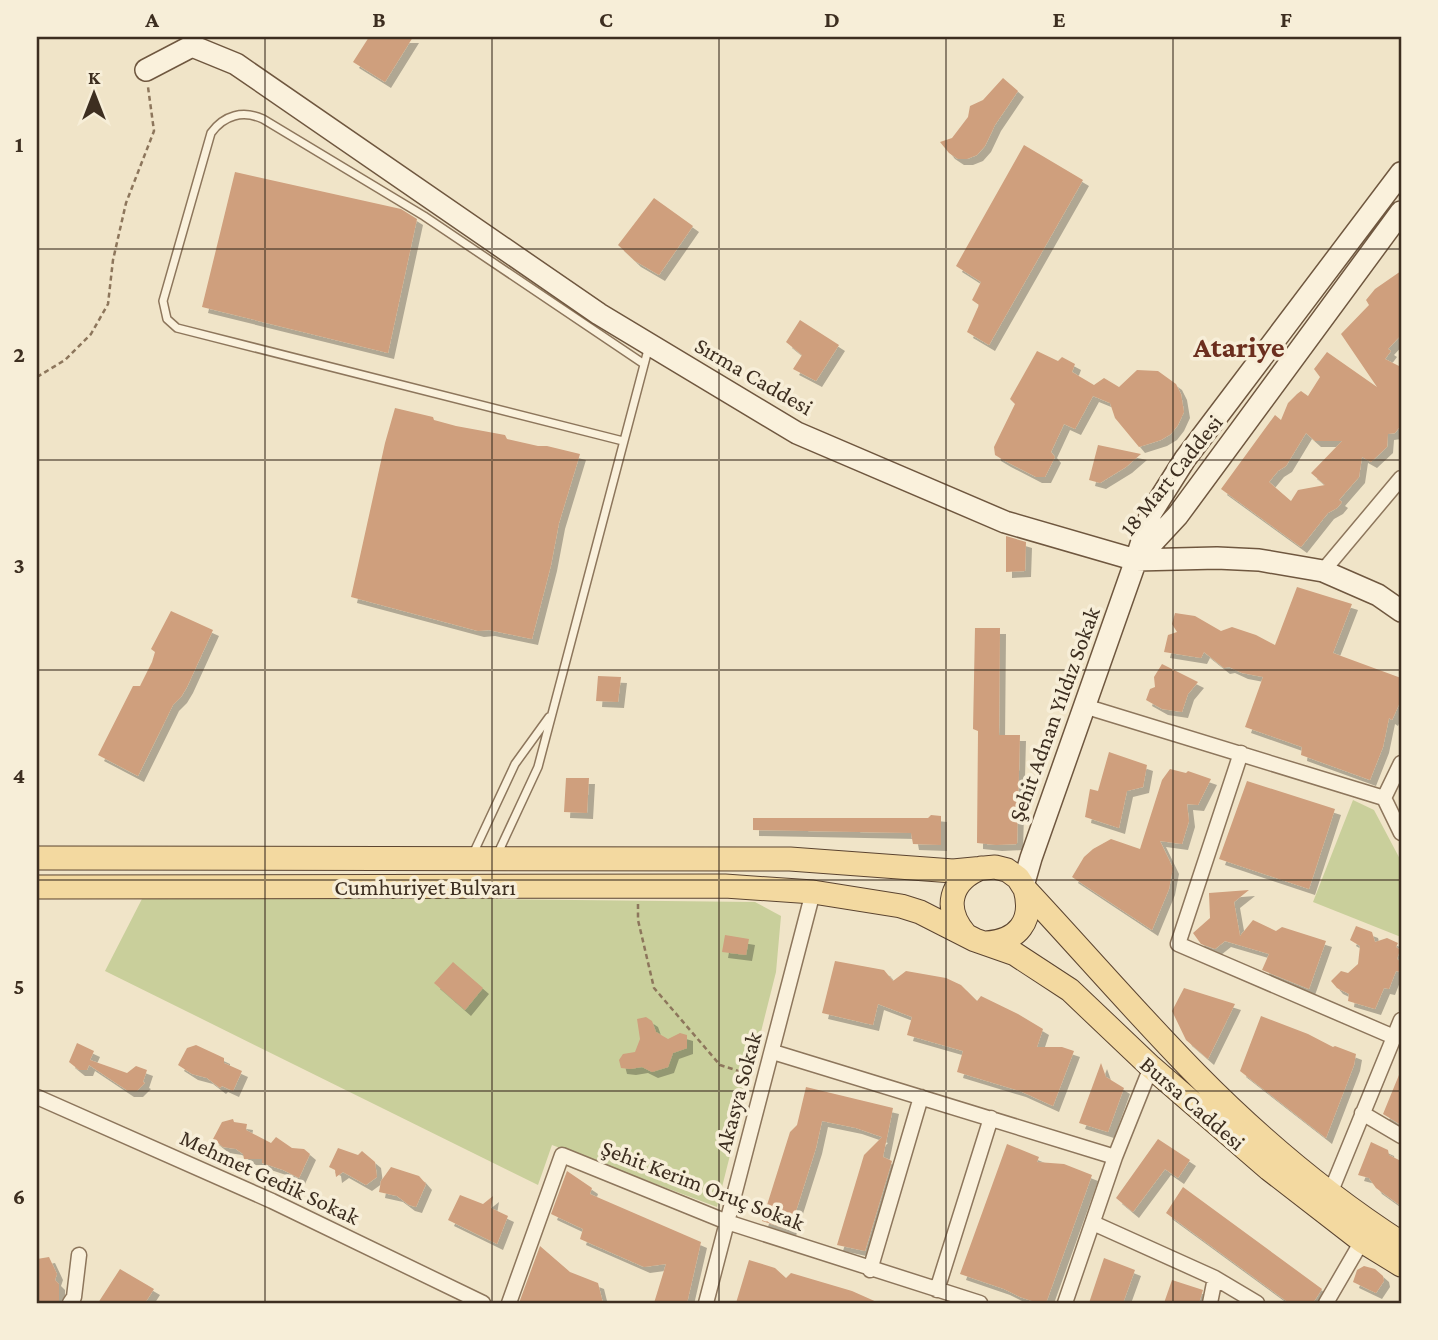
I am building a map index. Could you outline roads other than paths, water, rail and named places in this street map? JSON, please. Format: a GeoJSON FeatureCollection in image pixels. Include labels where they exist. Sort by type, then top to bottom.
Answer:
{"type":"FeatureCollection","features":[{"type":"Feature","properties":{"kind":"main road","name":"Cumhuriyet Bulvarı"},"geometry":{"type":"LineString","coordinates":[[37,858],[790,859]]}},
{"type":"Feature","properties":{"kind":"main road","name":"Bursa Caddesi"},"geometry":{"type":"LineString","coordinates":[[790,859],[953,871],[995,867],[1007,870],[1018,878],[1024,888],[1196,1074],[1280,1153],[1363,1219],[1401,1243]]}},
{"type":"Feature","properties":{"kind":"main road"},"geometry":{"type":"LineString","coordinates":[[981,868],[960,881],[954,891],[952,903],[953,915],[976,939],[1008,939],[1024,923],[1028,912],[1024,888]]}},
{"type":"Feature","properties":{"kind":"main road","name":"Cumhuriyet Bulvarı"},"geometry":{"type":"LineString","coordinates":[[37,887],[725,886],[813,892]]}},
{"type":"Feature","properties":{"kind":"main road","name":"Bursa Caddesi"},"geometry":{"type":"LineString","coordinates":[[813,892],[901,906],[1015,954],[1070,990],[1151,1067],[1269,1169],[1362,1241],[1401,1265]]}},
{"type":"Feature","properties":{"kind":"street","name":"Sırma Caddesi"},"geometry":{"type":"LineString","coordinates":[[146,70],[192,46],[236,64],[599,314],[646,355],[797,433],[1005,522],[1136,560],[1259,560],[1323,571],[1378,595],[1401,611]]}},
{"type":"Feature","properties":{"kind":"street","name":"18 Mart Caddesi"},"geometry":{"type":"LineString","coordinates":[[1136,560],[1150,513],[1185,459],[1401,173]]}},
{"type":"Feature","properties":{"kind":"street","name":"18 Mart Caddesi"},"geometry":{"type":"LineString","coordinates":[[1136,560],[1178,515],[1401,212]]}},
{"type":"Feature","properties":{"kind":"street"},"geometry":{"type":"LineString","coordinates":[[1323,571],[1401,478]]}},
{"type":"Feature","properties":{"kind":"street","name":"Şehit Adnan Yıldız Sokak"},"geometry":{"type":"LineString","coordinates":[[1024,888],[1031,858],[1136,560]]}},
{"type":"Feature","properties":{"kind":"street"},"geometry":{"type":"LineString","coordinates":[[1084,706],[1384,798],[1401,833]]}},
{"type":"Feature","properties":{"kind":"street"},"geometry":{"type":"LineString","coordinates":[[1241,753],[1178,944],[1394,1037]]}},
{"type":"Feature","properties":{"kind":"street"},"geometry":{"type":"LineString","coordinates":[[1384,798],[1401,763]]}},
{"type":"Feature","properties":{"kind":"street","name":"Akasya Sokak"},"geometry":{"type":"LineString","coordinates":[[706,1303],[813,892]]}},
{"type":"Feature","properties":{"kind":"street"},"geometry":{"type":"LineString","coordinates":[[1331,1191],[1401,1020]]}},
{"type":"Feature","properties":{"kind":"street"},"geometry":{"type":"LineString","coordinates":[[773,1052],[1115,1157]]}},
{"type":"Feature","properties":{"kind":"street"},"geometry":{"type":"LineString","coordinates":[[1065,1303],[1115,1157],[1151,1067]]}},
{"type":"Feature","properties":{"kind":"street","name":"Mehmet Gedik Sokak"},"geometry":{"type":"LineString","coordinates":[[37,1097],[272,1201],[483,1303]]}},
{"type":"Feature","properties":{"kind":"street"},"geometry":{"type":"LineString","coordinates":[[870,1270],[921,1097]]}},
{"type":"Feature","properties":{"kind":"street"},"geometry":{"type":"LineString","coordinates":[[1362,1113],[1401,1136]]}},
{"type":"Feature","properties":{"kind":"street"},"geometry":{"type":"LineString","coordinates":[[937,1290],[991,1118]]}},
{"type":"Feature","properties":{"kind":"street","name":"Şehit Kerim Oruç Sokak"},"geometry":{"type":"LineString","coordinates":[[509,1303],[562,1155],[726,1222],[980,1303]]}},
{"type":"Feature","properties":{"kind":"street"},"geometry":{"type":"LineString","coordinates":[[1093,1223],[1215,1278],[1257,1303]]}},
{"type":"Feature","properties":{"kind":"street"},"geometry":{"type":"LineString","coordinates":[[1326,1303],[1362,1241]]}},
{"type":"Feature","properties":{"kind":"street"},"geometry":{"type":"LineString","coordinates":[[76,1301],[79,1255]]}},
{"type":"Feature","properties":{"kind":"street"},"geometry":{"type":"LineString","coordinates":[[1210,1303],[1215,1278]]}},
{"type":"Feature","properties":{"kind":"lane"},"geometry":{"type":"LineString","coordinates":[[496,857],[538,768],[646,355],[263,119],[244,114],[235,115],[221,122],[211,133],[164,295],[165,313],[171,324],[177,328],[622,441]]}},
{"type":"Feature","properties":{"kind":"lane"},"geometry":{"type":"LineString","coordinates":[[471,857],[515,764],[554,711]]}},
{"type":"Feature","properties":{"kind":"district","name":"Atariye"},"geometry":{"type":"Point","coordinates":[1239,347]}}]}
